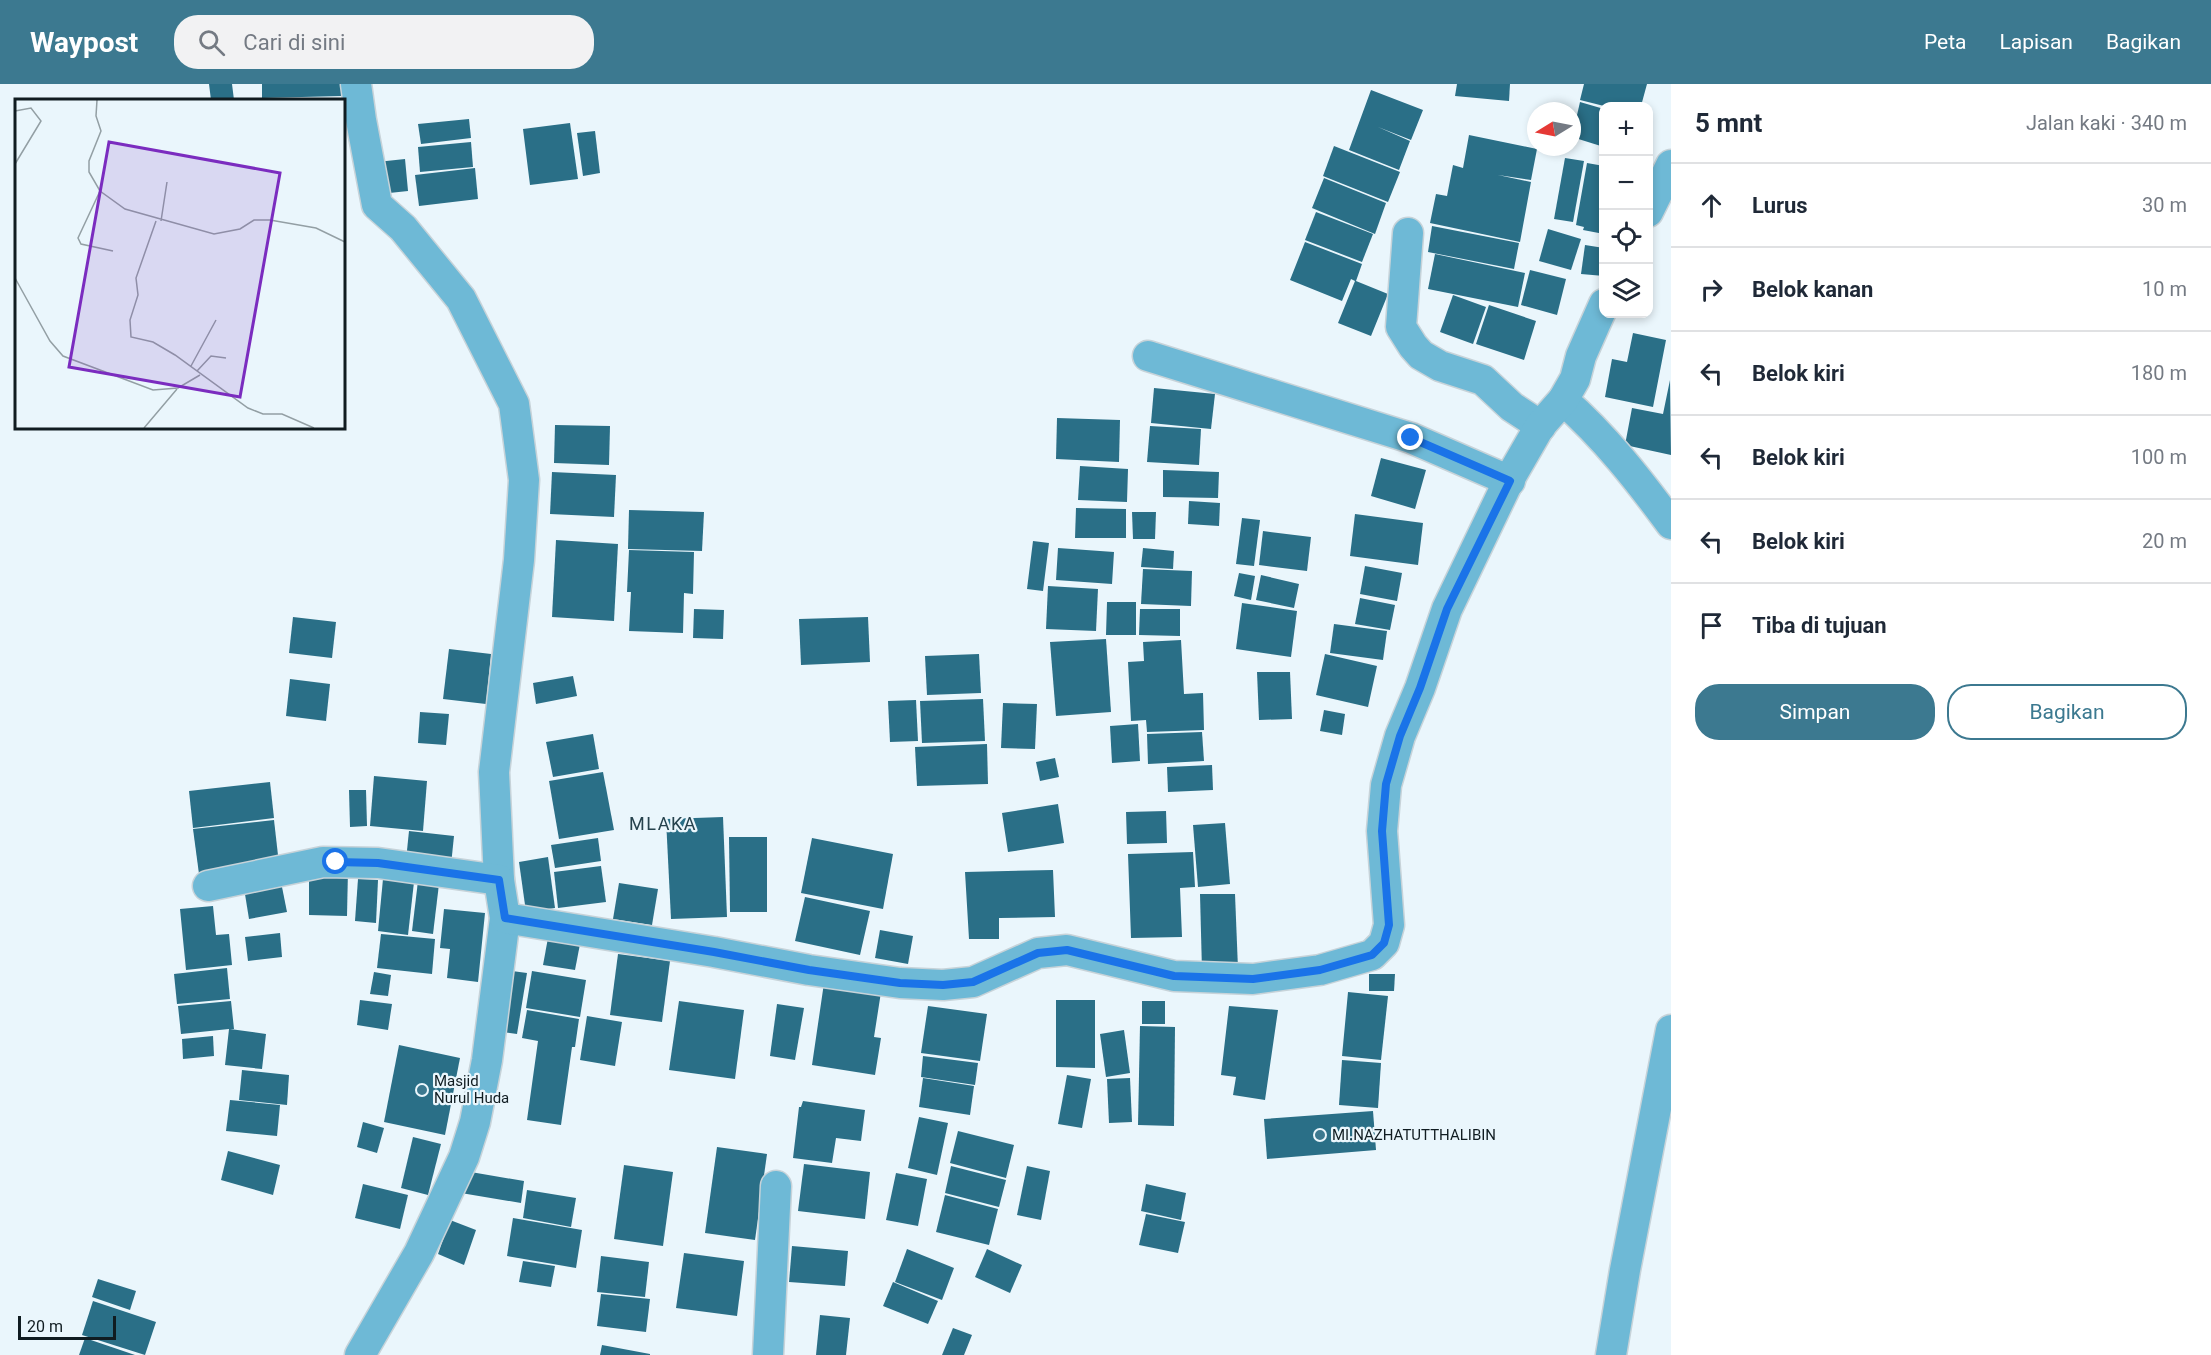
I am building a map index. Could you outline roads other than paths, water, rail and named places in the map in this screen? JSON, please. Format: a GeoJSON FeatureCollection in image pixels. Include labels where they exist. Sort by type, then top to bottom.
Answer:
{"type":"FeatureCollection","features":[{"type":"Feature","properties":{"kind":"street"},"geometry":{"type":"LineString","coordinates":[[356,84],[377,205],[403,228],[461,299],[514,404],[524,480],[519,560],[494,772],[499,880],[505,918],[487,1060],[475,1122],[464,1157],[419,1253],[360,1355]]}},
{"type":"Feature","properties":{"kind":"street"},"geometry":{"type":"LineString","coordinates":[[1649,210],[1671,165]]}},
{"type":"Feature","properties":{"kind":"street"},"geometry":{"type":"LineString","coordinates":[[1408,233],[1401,327],[1413,346],[1421,355],[1440,366],[1483,380],[1539,429]]}},
{"type":"Feature","properties":{"kind":"street"},"geometry":{"type":"LineString","coordinates":[[505,918],[809,970],[900,983],[943,985],[973,982],[1038,953],[1067,950],[1174,976],[1253,979],[1320,970],[1372,955],[1384,943],[1389,925],[1382,831],[1386,784],[1400,736],[1420,688],[1447,609],[1510,479],[1539,429],[1563,400],[1575,379],[1581,356],[1599,315]]}},
{"type":"Feature","properties":{"kind":"street"},"geometry":{"type":"LineString","coordinates":[[1148,356],[1411,438],[1510,479]]}},
{"type":"Feature","properties":{"kind":"street"},"geometry":{"type":"LineString","coordinates":[[1563,400],[1587,421],[1640,481],[1671,524]]}},
{"type":"Feature","properties":{"kind":"street"},"geometry":{"type":"LineString","coordinates":[[208,886],[323,862],[378,863],[499,880]]}},
{"type":"Feature","properties":{"kind":"street"},"geometry":{"type":"LineString","coordinates":[[1611,1355],[1624,1270],[1671,1030]]}},
{"type":"Feature","properties":{"kind":"street"},"geometry":{"type":"LineString","coordinates":[[768,1355],[776,1186]]}},
{"type":"Feature","properties":{"kind":"place","name":"Masjid Nurul Huda"},"geometry":{"type":"Point","coordinates":[422,1090]}},
{"type":"Feature","properties":{"kind":"place","name":"MI.NAZHATUTTHALIBIN"},"geometry":{"type":"Point","coordinates":[1320,1135]}},
{"type":"Feature","properties":{"kind":"district","name":"MLAKA"},"geometry":{"type":"Point","coordinates":[663,823]}}]}
